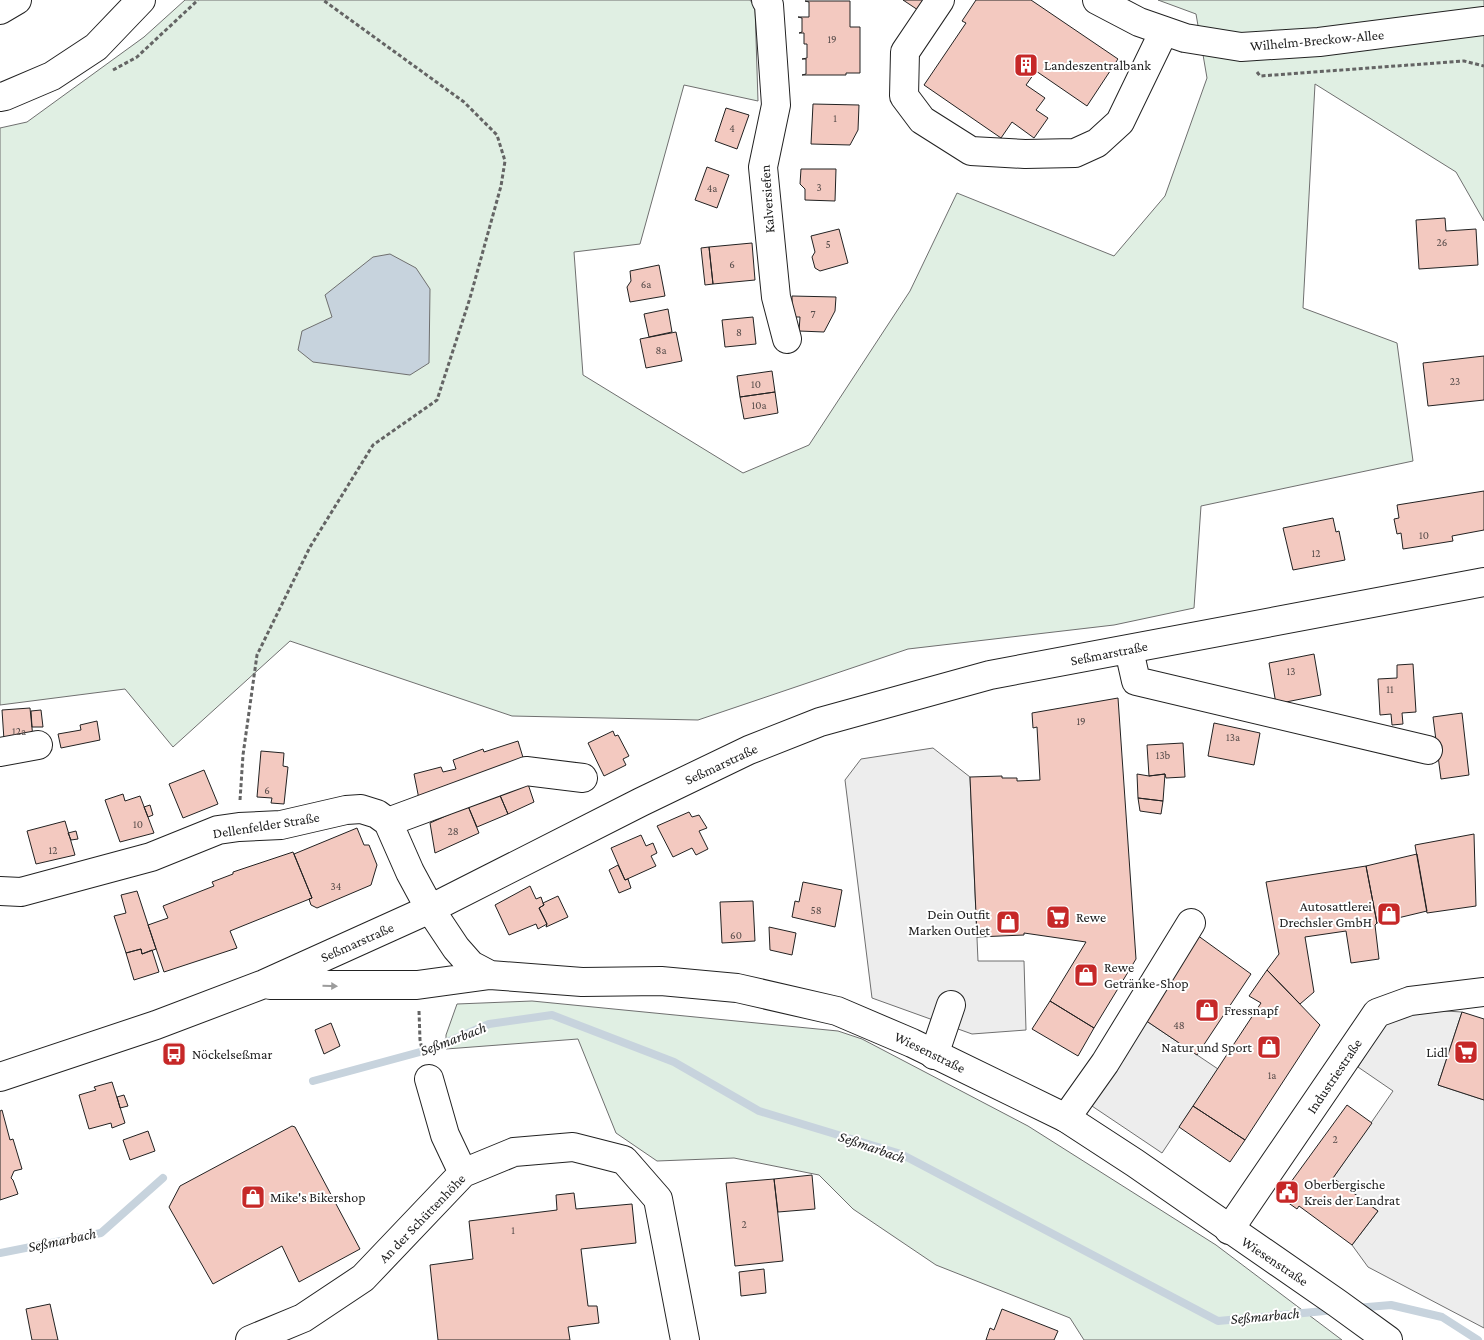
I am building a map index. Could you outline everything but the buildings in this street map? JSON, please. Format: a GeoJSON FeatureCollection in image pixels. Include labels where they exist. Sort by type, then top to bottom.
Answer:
{"type":"FeatureCollection","features":[{"type":"Feature","properties":{"kind":"street"},"geometry":{"type":"LineString","coordinates":[[0,10],[16,0]]}},
{"type":"Feature","properties":{"kind":"street"},"geometry":{"type":"LineString","coordinates":[[0,96],[5,96],[52,76],[96,47],[141,0]]}},
{"type":"Feature","properties":{"kind":"street","name":"Kalversiefen"},"geometry":{"type":"LineString","coordinates":[[766,0],[768,5],[776,105],[763,167],[776,297],[787,339]]}},
{"type":"Feature","properties":{"kind":"street"},"geometry":{"type":"LineString","coordinates":[[940,0],[905,52],[904,96],[922,120],[971,151],[1024,154],[1075,153],[1097,142],[1120,122],[1164,31]]}},
{"type":"Feature","properties":{"kind":"street","name":"Wilhelm-Breckow-Allee"},"geometry":{"type":"LineString","coordinates":[[1097,0],[1139,22],[1185,38],[1241,46],[1319,42],[1484,21]]}},
{"type":"Feature","properties":{"kind":"street","name":"Seßmarstraße"},"geometry":{"type":"LineString","coordinates":[[0,1077],[156,1025],[264,984],[430,909],[749,750],[820,722],[990,675],[1484,582]]}},
{"type":"Feature","properties":{"kind":"street"},"geometry":{"type":"LineString","coordinates":[[1129,650],[1136,681],[1428,750]]}},
{"type":"Feature","properties":{"kind":"street"},"geometry":{"type":"LineString","coordinates":[[0,752],[38,745]]}},
{"type":"Feature","properties":{"kind":"street"},"geometry":{"type":"LineString","coordinates":[[430,909],[410,872],[388,822],[526,771],[583,778]]}},
{"type":"Feature","properties":{"kind":"street","name":"Dellenfelder Straße"},"geometry":{"type":"LineString","coordinates":[[0,891],[21,892],[151,857],[218,830],[281,825],[346,810],[361,809],[377,814],[388,822]]}},
{"type":"Feature","properties":{"kind":"street","name":"Wiesenstraße"},"geometry":{"type":"LineString","coordinates":[[430,909],[456,948],[471,965],[490,975],[582,982],[661,981],[737,988],[837,1011],[912,1043],[1066,1118],[1135,1163],[1388,1340]]}},
{"type":"Feature","properties":{"kind":"street"},"geometry":{"type":"LineString","coordinates":[[1066,1118],[1105,1063],[1192,924]]}},
{"type":"Feature","properties":{"kind":"street"},"geometry":{"type":"LineString","coordinates":[[264,984],[334,986],[417,985],[490,975]]}},
{"type":"Feature","properties":{"kind":"street","name":"Industriestraße"},"geometry":{"type":"LineString","coordinates":[[1229,1230],[1377,1013],[1410,1001],[1484,992]]}},
{"type":"Feature","properties":{"kind":"street"},"geometry":{"type":"LineString","coordinates":[[934,1054],[951,1005]]}},
{"type":"Feature","properties":{"kind":"street"},"geometry":{"type":"LineString","coordinates":[[429,1080],[445,1134],[463,1173]]}},
{"type":"Feature","properties":{"kind":"street","name":"An der Schüttenhöhe"},"geometry":{"type":"LineString","coordinates":[[250,1340],[303,1318],[363,1278],[463,1173],[514,1152],[573,1146],[624,1160],[658,1199],[685,1340]]}},
{"type":"Feature","properties":{"kind":"path"},"geometry":{"type":"LineString","coordinates":[[96,47],[110,72],[137,57],[198,0]]}},
{"type":"Feature","properties":{"kind":"path"},"geometry":{"type":"LineString","coordinates":[[239,827],[243,755],[257,655],[310,547],[373,445],[437,400],[473,288],[501,186],[505,161],[497,135],[464,102],[323,0]]}},
{"type":"Feature","properties":{"kind":"path"},"geometry":{"type":"LineString","coordinates":[[1241,46],[1260,76],[1464,61],[1484,66]]}},
{"type":"Feature","properties":{"kind":"green space"},"geometry":{"type":"Polygon","coordinates":[[[185,0],[750,0],[755,7],[758,101],[684,85],[640,244],[574,252],[583,375],[743,473],[809,445],[910,291],[957,193],[1114,256],[1165,196],[1207,78],[1196,14],[1158,0],[1484,0],[1484,221],[1456,172],[1315,84],[1303,308],[1397,343],[1413,461],[1201,506],[1194,608],[1114,625],[908,649],[698,720],[512,716],[290,641],[173,747],[125,689],[0,705],[0,128],[27,122],[144,37],[185,0]]]}},
{"type":"Feature","properties":{"kind":"green space"},"geometry":{"type":"Polygon","coordinates":[[[532,1001],[838,1031],[862,1039],[1028,1126],[1216,1245],[1342,1340],[1084,1340],[1070,1318],[936,1265],[853,1209],[819,1175],[734,1158],[657,1161],[616,1133],[578,1039],[446,1049],[446,1035],[457,1004],[532,1001]]]}},
{"type":"Feature","properties":{"kind":"shaded area"},"geometry":{"type":"Polygon","coordinates":[[[390,254],[416,268],[430,289],[429,363],[410,375],[313,362],[298,350],[302,331],[332,317],[325,295],[373,257],[390,254]]]}},
{"type":"Feature","properties":{"kind":"shaded area"},"geometry":{"type":"Polygon","coordinates":[[[933,748],[970,777],[978,961],[1024,961],[1026,1030],[972,1034],[872,998],[845,780],[861,759],[933,748]]]}},
{"type":"Feature","properties":{"kind":"shaded area"},"geometry":{"type":"Polygon","coordinates":[[[1412,1009],[1462,1012],[1438,1085],[1484,1100],[1484,1328],[1368,1267],[1352,1245],[1378,1211],[1333,1178],[1393,1091],[1358,1067],[1386,1022],[1412,1009]]]}},
{"type":"Feature","properties":{"kind":"shaded area"},"geometry":{"type":"Polygon","coordinates":[[[1142,1018],[1218,1069],[1162,1153],[1086,1102],[1142,1018]]]}},
{"type":"Feature","properties":{"kind":"waterway","name":"Seßmarbach"},"geometry":{"type":"LineString","coordinates":[[313,1081],[431,1049],[489,1024],[552,1015],[674,1062],[759,1111],[901,1154],[1218,1321],[1335,1310]]}},
{"type":"Feature","properties":{"kind":"waterway","name":"Seßmarbach"},"geometry":{"type":"LineString","coordinates":[[0,1253],[101,1233],[163,1178]]}},
{"type":"Feature","properties":{"kind":"waterway","name":"Seßmarbach"},"geometry":{"type":"LineString","coordinates":[[1356,1308],[1391,1305],[1442,1317],[1478,1340]]}},
{"type":"Feature","properties":{"kind":"place","name":"Landeszentralbank"},"geometry":{"type":"Point","coordinates":[1026,65]}},
{"type":"Feature","properties":{"kind":"place","name":"Autosattlerei Drechsler GmbH"},"geometry":{"type":"Point","coordinates":[1389,914]}},
{"type":"Feature","properties":{"kind":"place","name":"Rewe"},"geometry":{"type":"Point","coordinates":[1058,917]}},
{"type":"Feature","properties":{"kind":"place","name":"Dein Outfit Marken Outlet"},"geometry":{"type":"Point","coordinates":[1008,922]}},
{"type":"Feature","properties":{"kind":"place","name":"Rewe Getränke-Shop"},"geometry":{"type":"Point","coordinates":[1086,975]}},
{"type":"Feature","properties":{"kind":"place","name":"Fressnapf"},"geometry":{"type":"Point","coordinates":[1207,1010]}},
{"type":"Feature","properties":{"kind":"place","name":"Natur und Sport"},"geometry":{"type":"Point","coordinates":[1269,1047]}},
{"type":"Feature","properties":{"kind":"place","name":"Lidl"},"geometry":{"type":"Point","coordinates":[1466,1052]}},
{"type":"Feature","properties":{"kind":"place","name":"Nöckelseßmar"},"geometry":{"type":"Point","coordinates":[174,1054]}},
{"type":"Feature","properties":{"kind":"place","name":"Oberbergische Kreis der Landrat"},"geometry":{"type":"Point","coordinates":[1287,1192]}},
{"type":"Feature","properties":{"kind":"place","name":"Mike's Bikershop"},"geometry":{"type":"Point","coordinates":[253,1197]}}]}
